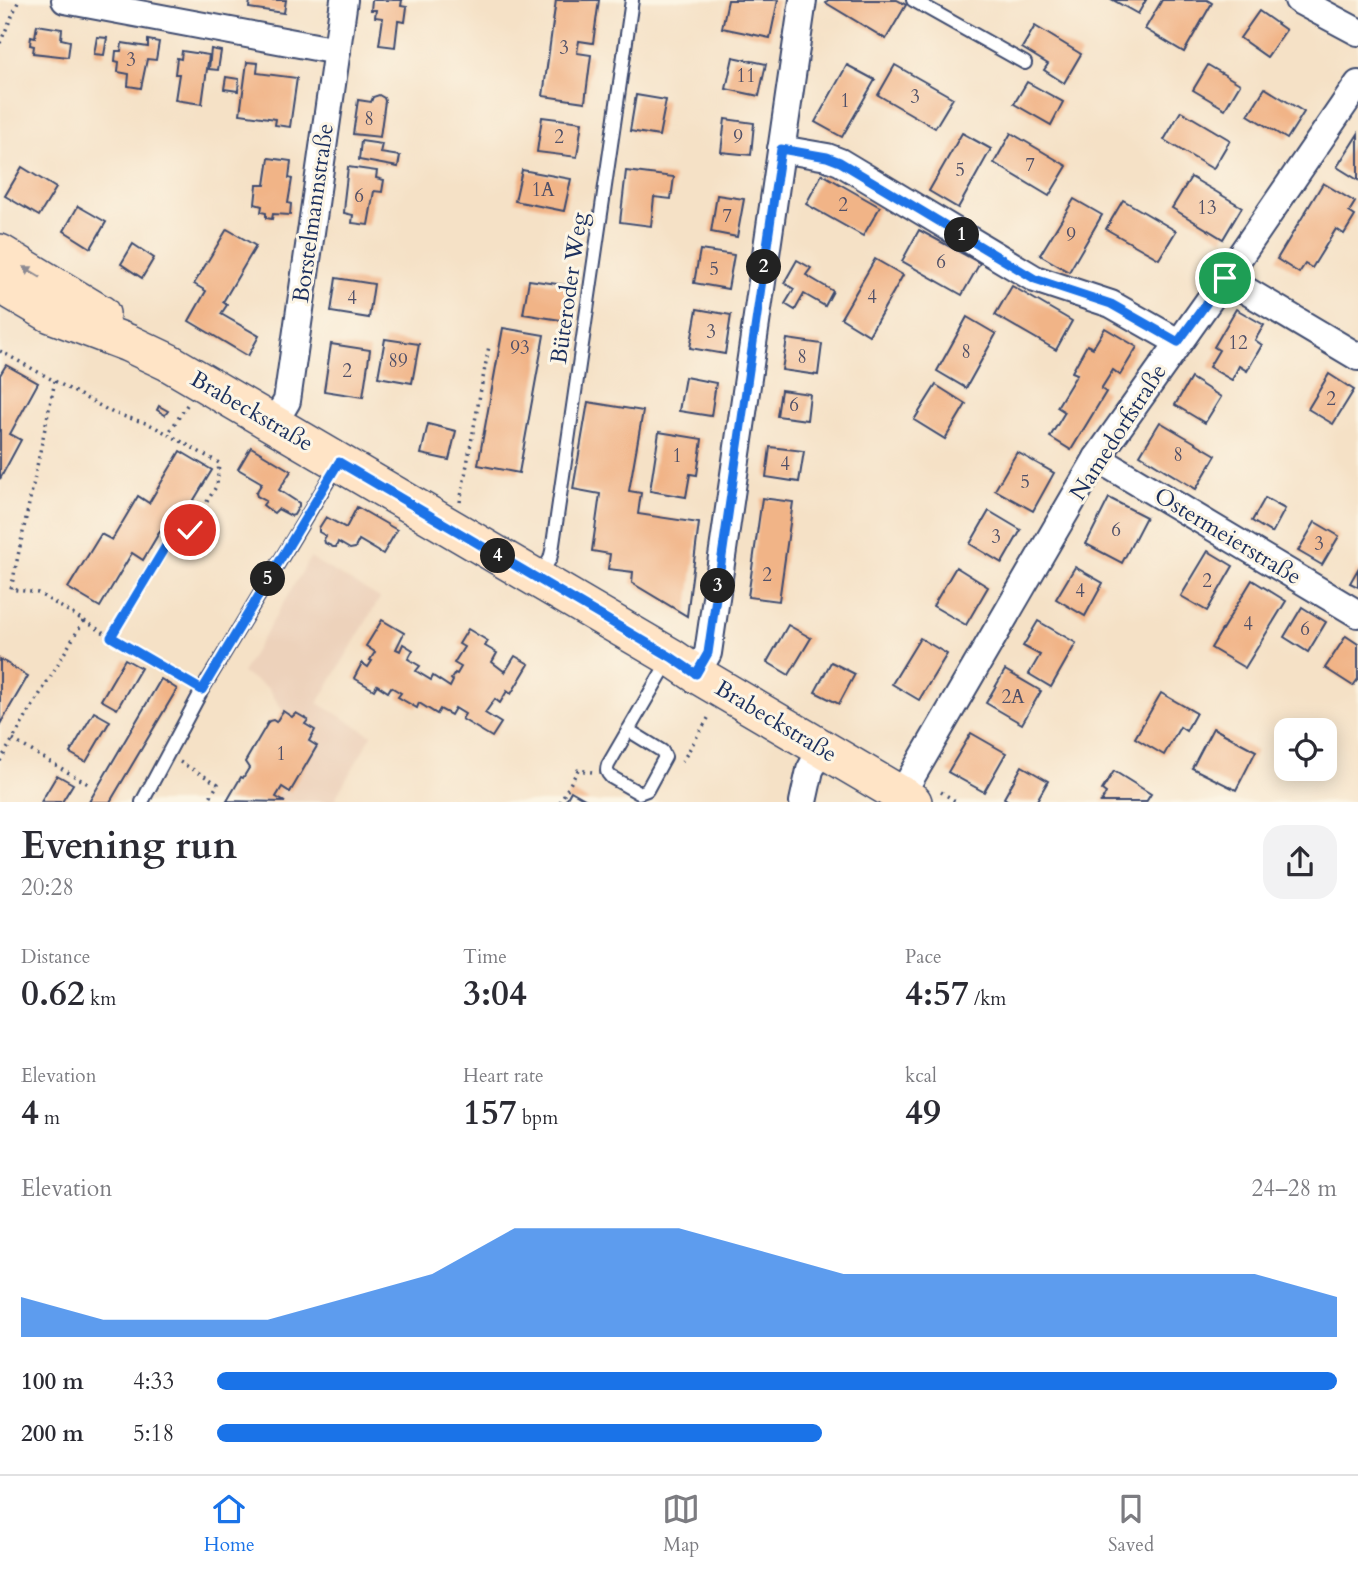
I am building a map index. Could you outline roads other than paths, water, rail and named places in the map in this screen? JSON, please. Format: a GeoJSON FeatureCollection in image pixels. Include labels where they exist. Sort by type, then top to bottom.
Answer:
{"type":"FeatureCollection","features":[{"type":"Feature","properties":{"kind":"main road","name":"Brabeckstraße"},"geometry":{"type":"LineString","coordinates":[[0,253],[133,334],[168,362]]}},
{"type":"Feature","properties":{"kind":"main road","name":"Brabeckstraße"},"geometry":{"type":"LineString","coordinates":[[0,284],[51,314],[128,343],[168,362],[907,798]]}},
{"type":"Feature","properties":{"kind":"street"},"geometry":{"type":"LineString","coordinates":[[65,0],[337,51]]}},
{"type":"Feature","properties":{"kind":"street","name":"Borstelmannstraße"},"geometry":{"type":"LineString","coordinates":[[274,423],[287,401],[344,0]]}},
{"type":"Feature","properties":{"kind":"street"},"geometry":{"type":"LineString","coordinates":[[683,666],[708,653],[803,0]]}},
{"type":"Feature","properties":{"kind":"street"},"geometry":{"type":"LineString","coordinates":[[1298,0],[1358,32]]}},
{"type":"Feature","properties":{"kind":"street","name":"Namedorfstraße"},"geometry":{"type":"LineString","coordinates":[[907,798],[1097,458],[1358,85]]}},
{"type":"Feature","properties":{"kind":"street"},"geometry":{"type":"LineString","coordinates":[[781,149],[840,162],[1035,279],[1111,304],[1178,342]]}},
{"type":"Feature","properties":{"kind":"street"},"geometry":{"type":"LineString","coordinates":[[1225,278],[1358,357]]}},
{"type":"Feature","properties":{"kind":"street","name":"Ostermeierstraße"},"geometry":{"type":"LineString","coordinates":[[1097,458],[1358,614]]}},
{"type":"Feature","properties":{"kind":"street"},"geometry":{"type":"LineString","coordinates":[[803,802],[810,771],[822,748]]}},
{"type":"Feature","properties":{"kind":"lane","name":"Büteroder Weg"},"geometry":{"type":"LineString","coordinates":[[537,579],[552,551],[632,0]]}},
{"type":"Feature","properties":{"kind":"lane"},"geometry":{"type":"LineString","coordinates":[[914,0],[1025,63]]}},
{"type":"Feature","properties":{"kind":"lane"},"geometry":{"type":"LineString","coordinates":[[142,802],[202,690],[339,462]]}},
{"type":"Feature","properties":{"kind":"lane"},"geometry":{"type":"LineString","coordinates":[[628,730],[662,751],[665,757],[647,790],[642,793],[608,774],[608,765],[628,730],[683,666]]}}]}
